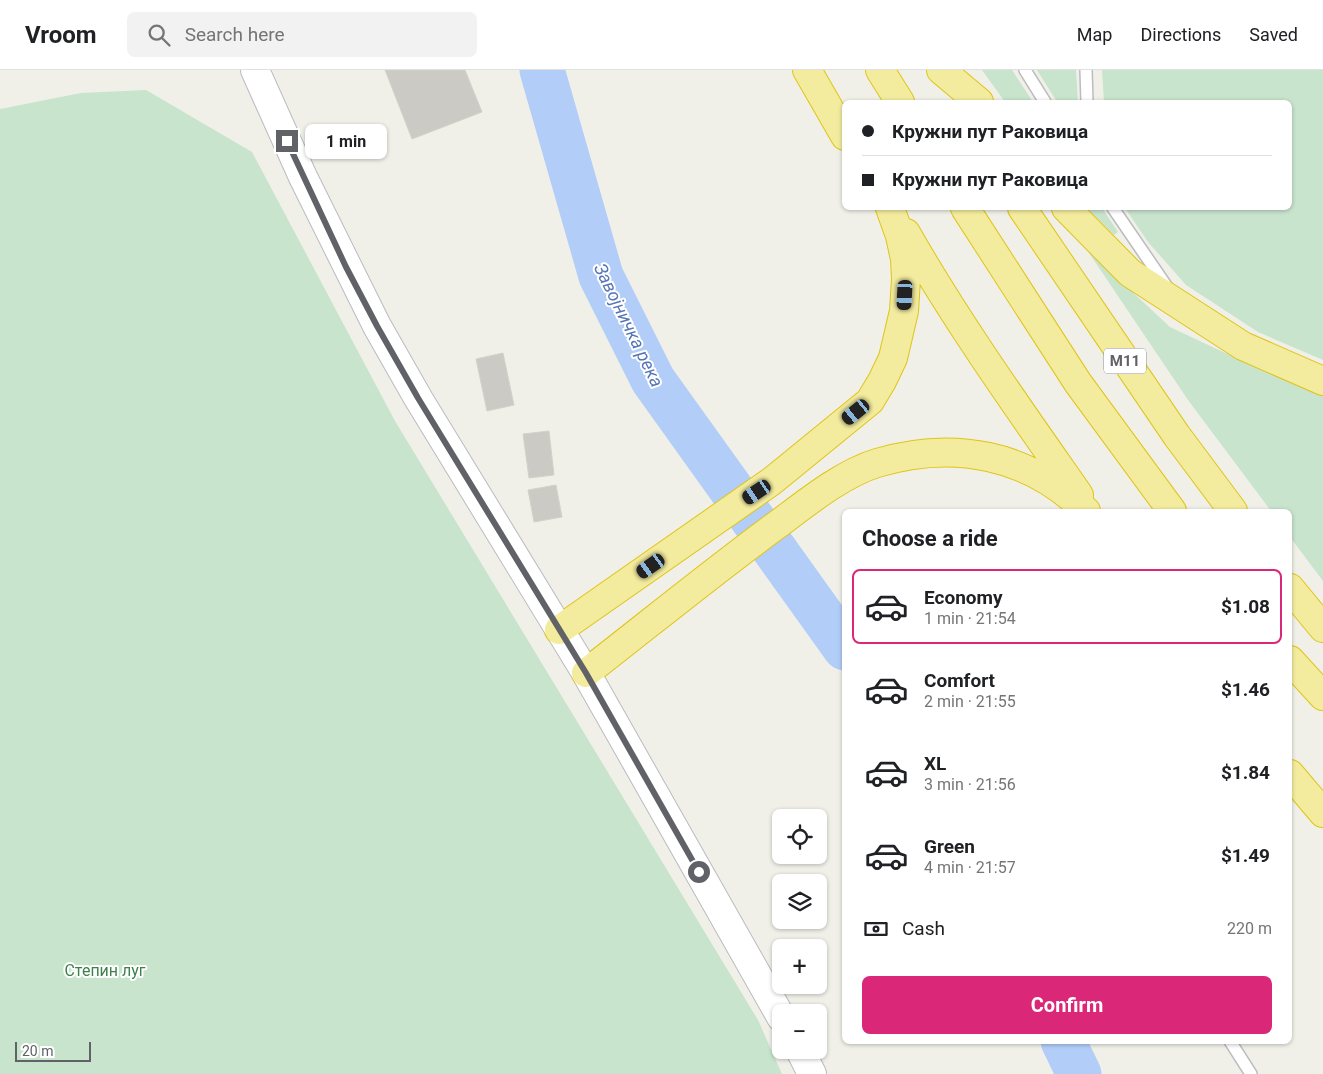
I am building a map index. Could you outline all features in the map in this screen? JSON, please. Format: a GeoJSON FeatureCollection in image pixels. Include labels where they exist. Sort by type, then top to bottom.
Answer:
{"type":"FeatureCollection","features":[{"type":"Feature","properties":{"kind":"highway"},"geometry":{"type":"LineString","coordinates":[[807,70],[842,131]]}},
{"type":"Feature","properties":{"kind":"highway"},"geometry":{"type":"LineString","coordinates":[[880,70],[899,100]]}},
{"type":"Feature","properties":{"kind":"highway"},"geometry":{"type":"LineString","coordinates":[[941,70],[959,100]]}},
{"type":"Feature","properties":{"kind":"highway"},"geometry":{"type":"LineString","coordinates":[[941,70],[976,100]]}},
{"type":"Feature","properties":{"kind":"highway"},"geometry":{"type":"LineString","coordinates":[[559,630],[772,481],[870,401],[893,358],[904,310],[906,279],[900,236],[892,210]]}},
{"type":"Feature","properties":{"kind":"highway"},"geometry":{"type":"LineString","coordinates":[[892,210],[929,272],[1012,399],[1089,509]]}},
{"type":"Feature","properties":{"kind":"highway"},"geometry":{"type":"LineString","coordinates":[[966,210],[1078,383],[1171,509]]}},
{"type":"Feature","properties":{"kind":"highway","name":"M11"},"geometry":{"type":"LineString","coordinates":[[1023,210],[1177,436],[1232,509]]}},
{"type":"Feature","properties":{"kind":"highway"},"geometry":{"type":"LineString","coordinates":[[1068,210],[1130,272],[1179,305],[1244,346],[1323,381]]}},
{"type":"Feature","properties":{"kind":"highway"},"geometry":{"type":"LineString","coordinates":[[586,673],[718,568],[794,512],[838,482],[875,464],[915,453],[956,451],[997,458],[1036,473],[1070,495],[1084,509]]}},
{"type":"Feature","properties":{"kind":"highway"},"geometry":{"type":"LineString","coordinates":[[1292,590],[1323,628]]}},
{"type":"Feature","properties":{"kind":"highway"},"geometry":{"type":"LineString","coordinates":[[1292,662],[1323,696]]}},
{"type":"Feature","properties":{"kind":"highway"},"geometry":{"type":"LineString","coordinates":[[1292,776],[1323,813]]}},
{"type":"Feature","properties":{"kind":"main road"},"geometry":{"type":"LineString","coordinates":[[255,70],[303,177],[377,326],[418,398],[586,673],[774,1004]]}},
{"type":"Feature","properties":{"kind":"main road"},"geometry":{"type":"LineString","coordinates":[[804,1059],[812,1074]]}},
{"type":"Feature","properties":{"kind":"lane"},"geometry":{"type":"LineString","coordinates":[[1025,70],[1044,100]]}},
{"type":"Feature","properties":{"kind":"lane"},"geometry":{"type":"LineString","coordinates":[[1086,70],[1087,100]]}},
{"type":"Feature","properties":{"kind":"lane"},"geometry":{"type":"LineString","coordinates":[[1113,210],[1179,305]]}},
{"type":"Feature","properties":{"kind":"lane"},"geometry":{"type":"LineString","coordinates":[[1232,1044],[1251,1074]]}},
{"type":"Feature","properties":{"kind":"green space"},"geometry":{"type":"Polygon","coordinates":[[[982,70],[1012,70],[1032,100],[1004,100],[982,70]]]}},
{"type":"Feature","properties":{"kind":"green space"},"geometry":{"type":"Polygon","coordinates":[[[1037,70],[1076,70],[1078,100],[1056,100],[1037,70]]]}},
{"type":"Feature","properties":{"kind":"green space"},"geometry":{"type":"Polygon","coordinates":[[[1102,70],[1323,70],[1323,360],[1258,332],[1186,285],[1148,242],[1126,210],[1292,210],[1292,100],[1104,100],[1102,70]]]}},
{"type":"Feature","properties":{"kind":"green space","name":"Степин луг"},"geometry":{"type":"Polygon","coordinates":[[[146,90],[252,152],[395,421],[758,1020],[772,1052],[772,1059],[775,1059],[782,1074],[0,1074],[0,109],[81,93],[146,90]]]}},
{"type":"Feature","properties":{"kind":"green space"},"geometry":{"type":"Polygon","coordinates":[[[1089,210],[1103,210],[1118,232],[1114,235],[1089,210]]]}},
{"type":"Feature","properties":{"kind":"green space"},"geometry":{"type":"Polygon","coordinates":[[[1087,250],[1170,327],[1255,367],[1323,395],[1323,581],[1292,540],[1292,509],[1270,509],[1188,400],[1087,250]]]}},
{"type":"Feature","properties":{"kind":"building"},"geometry":{"type":"Polygon","coordinates":[[[385,70],[465,70],[482,112],[412,139],[385,70]]]}},
{"type":"Feature","properties":{"kind":"building"},"geometry":{"type":"Polygon","coordinates":[[[503,353],[514,405],[487,411],[476,359],[503,353]]]}},
{"type":"Feature","properties":{"kind":"building"},"geometry":{"type":"Polygon","coordinates":[[[549,431],[554,475],[529,478],[523,434],[549,431]]]}},
{"type":"Feature","properties":{"kind":"building"},"geometry":{"type":"Polygon","coordinates":[[[556,485],[562,517],[534,522],[528,490],[556,485]]]}},
{"type":"Feature","properties":{"kind":"waterway","name":"Завојничка река"},"geometry":{"type":"LineString","coordinates":[[542,70],[601,276],[653,380],[842,644]]}},
{"type":"Feature","properties":{"kind":"waterway","name":"Завојничка река"},"geometry":{"type":"LineString","coordinates":[[1064,1044],[1079,1074]]}},
{"type":"Feature","properties":{"kind":"route"},"geometry":{"type":"LineString","coordinates":[[287,141],[346,267],[377,326],[418,398],[586,673],[699,872]]}}]}
